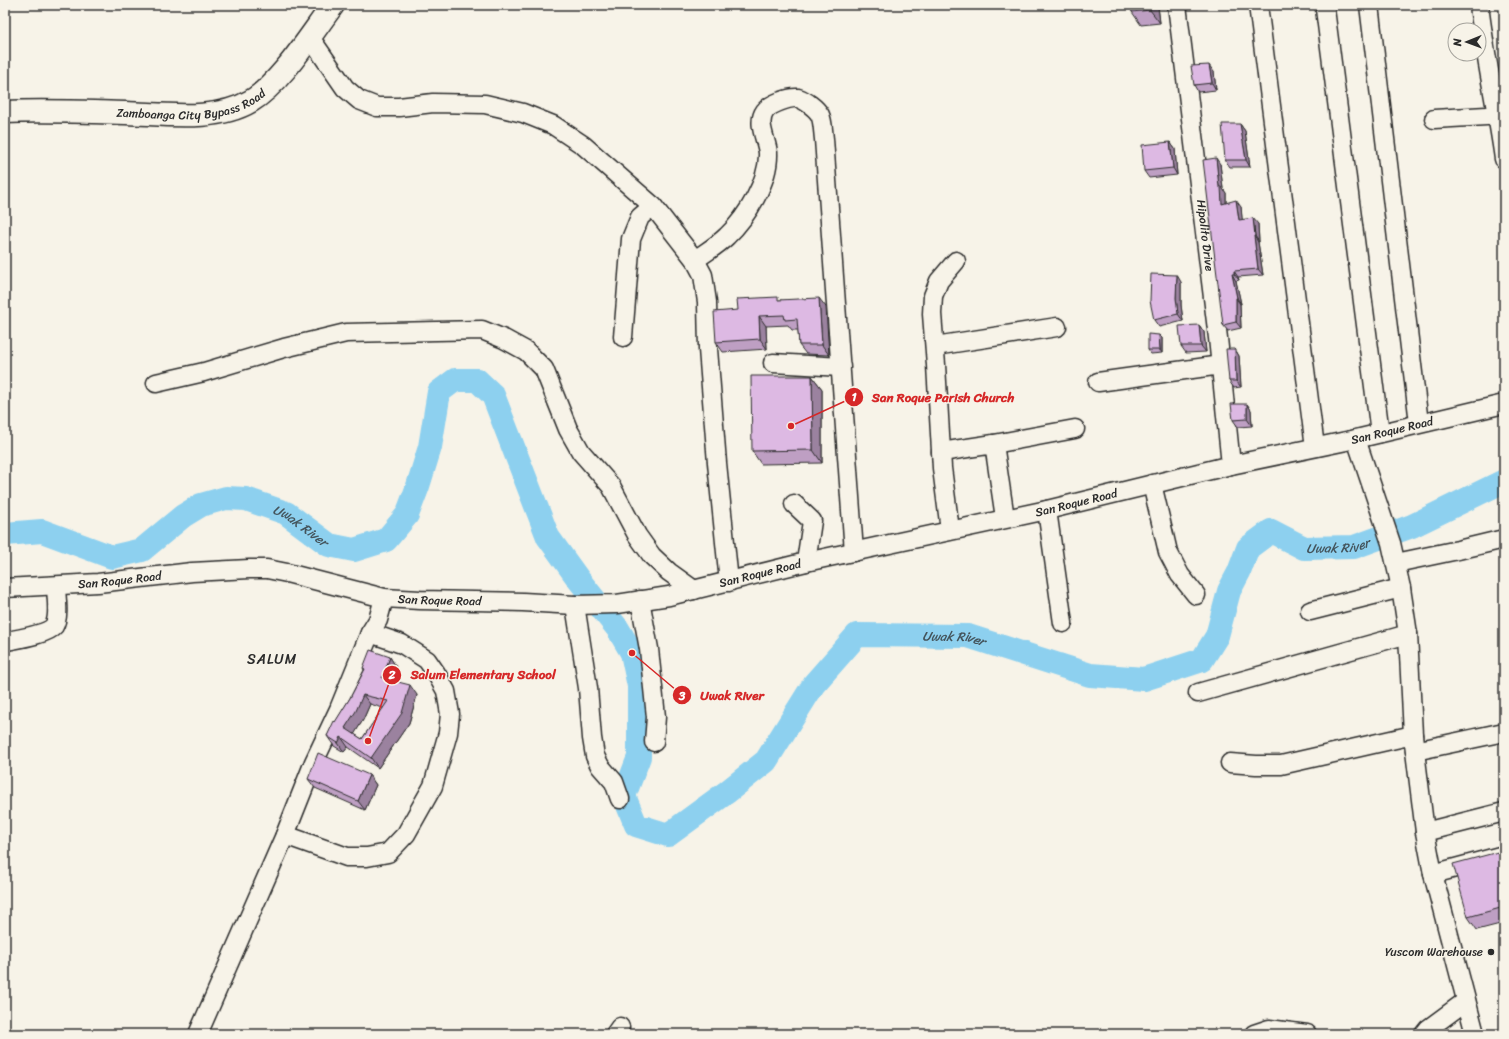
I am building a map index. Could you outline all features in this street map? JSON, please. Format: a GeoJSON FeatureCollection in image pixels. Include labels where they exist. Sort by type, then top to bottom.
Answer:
{"type":"FeatureCollection","features":[{"type":"Feature","properties":{"kind":"main road","name":"Zamboanga City Bypass Road"},"geometry":{"type":"LineString","coordinates":[[5,112],[97,112],[195,115],[218,113],[236,108],[251,101],[265,91],[281,74],[333,5]]}},
{"type":"Feature","properties":{"kind":"street","name":"Hipolito Drive"},"geometry":{"type":"LineString","coordinates":[[1177,5],[1221,365],[1231,465]]}},
{"type":"Feature","properties":{"kind":"street"},"geometry":{"type":"LineString","coordinates":[[1258,5],[1315,447]]}},
{"type":"Feature","properties":{"kind":"street"},"geometry":{"type":"LineString","coordinates":[[1369,5],[1419,423]]}},
{"type":"Feature","properties":{"kind":"street"},"geometry":{"type":"LineString","coordinates":[[1479,5],[1488,62],[1501,115],[1504,159]]}},
{"type":"Feature","properties":{"kind":"street"},"geometry":{"type":"LineString","coordinates":[[1325,9],[1380,433]]}},
{"type":"Feature","properties":{"kind":"street"},"geometry":{"type":"LineString","coordinates":[[310,36],[345,88],[359,100],[377,107],[399,107],[433,103],[485,104],[523,113],[553,125],[583,145],[653,206],[695,260],[703,275],[707,302],[708,350],[717,463],[729,582]]}},
{"type":"Feature","properties":{"kind":"street"},"geometry":{"type":"LineString","coordinates":[[695,260],[727,236],[747,211],[759,191],[765,173],[768,155],[767,143],[761,126],[765,111],[784,100],[798,98],[810,105],[820,115],[824,139],[854,552]]}},
{"type":"Feature","properties":{"kind":"street"},"geometry":{"type":"LineString","coordinates":[[1434,119],[1501,115]]}},
{"type":"Feature","properties":{"kind":"street"},"geometry":{"type":"LineString","coordinates":[[623,337],[631,240],[640,217],[653,206]]}},
{"type":"Feature","properties":{"kind":"street"},"geometry":{"type":"LineString","coordinates":[[950,530],[942,468],[932,314],[933,296],[939,281],[956,261]]}},
{"type":"Feature","properties":{"kind":"street"},"geometry":{"type":"LineString","coordinates":[[935,346],[1057,327]]}},
{"type":"Feature","properties":{"kind":"street"},"geometry":{"type":"LineString","coordinates":[[156,383],[204,372],[284,348],[346,333],[482,330],[504,339],[526,351],[544,369],[568,429],[581,452],[611,486],[637,535],[652,556],[669,572],[694,590]]}},
{"type":"Feature","properties":{"kind":"street"},"geometry":{"type":"LineString","coordinates":[[773,363],[841,367]]}},
{"type":"Feature","properties":{"kind":"street"},"geometry":{"type":"LineString","coordinates":[[1098,382],[1221,365]]}},
{"type":"Feature","properties":{"kind":"street","name":"San Roque Road"},"geometry":{"type":"LineString","coordinates":[[5,588],[56,586],[192,572],[249,568],[267,569],[384,598],[584,605],[617,604],[669,596],[806,562],[1047,510],[1231,465],[1356,439],[1504,404]]}},
{"type":"Feature","properties":{"kind":"street"},"geometry":{"type":"LineString","coordinates":[[941,452],[994,444],[1075,428]]}},
{"type":"Feature","properties":{"kind":"street"},"geometry":{"type":"LineString","coordinates":[[1356,439],[1391,543],[1396,563],[1408,634],[1414,743],[1425,832],[1433,874],[1475,1034]]}},
{"type":"Feature","properties":{"kind":"street"},"geometry":{"type":"LineString","coordinates":[[994,444],[1005,518]]}},
{"type":"Feature","properties":{"kind":"street"},"geometry":{"type":"LineString","coordinates":[[1152,484],[1168,552],[1180,575],[1196,595]]}},
{"type":"Feature","properties":{"kind":"street"},"geometry":{"type":"LineString","coordinates":[[794,504],[812,521],[806,562]]}},
{"type":"Feature","properties":{"kind":"street"},"geometry":{"type":"LineString","coordinates":[[1047,510],[1062,623]]}},
{"type":"Feature","properties":{"kind":"street"},"geometry":{"type":"LineString","coordinates":[[1396,563],[1504,539]]}},
{"type":"Feature","properties":{"kind":"street"},"geometry":{"type":"LineString","coordinates":[[7,641],[45,632],[53,628],[56,621],[56,586]]}},
{"type":"Feature","properties":{"kind":"street"},"geometry":{"type":"LineString","coordinates":[[1310,611],[1401,588]]}},
{"type":"Feature","properties":{"kind":"street"},"geometry":{"type":"LineString","coordinates":[[198,1034],[285,835],[314,762],[339,709],[370,633],[378,620],[384,598]]}},
{"type":"Feature","properties":{"kind":"street"},"geometry":{"type":"LineString","coordinates":[[640,600],[648,649],[656,717],[654,742]]}},
{"type":"Feature","properties":{"kind":"street"},"geometry":{"type":"LineString","coordinates":[[584,605],[588,688],[595,756],[600,766],[614,782],[620,799]]}},
{"type":"Feature","properties":{"kind":"street"},"geometry":{"type":"LineString","coordinates":[[285,835],[347,857],[367,857],[388,853],[406,834],[433,786],[448,733],[450,714],[446,691],[427,660],[402,644],[370,633]]}},
{"type":"Feature","properties":{"kind":"street"},"geometry":{"type":"LineString","coordinates":[[1198,692],[1408,634]]}},
{"type":"Feature","properties":{"kind":"street"},"geometry":{"type":"LineString","coordinates":[[1230,763],[1281,765],[1414,743],[1504,732]]}},
{"type":"Feature","properties":{"kind":"street"},"geometry":{"type":"LineString","coordinates":[[1425,832],[1504,812]]}},
{"type":"Feature","properties":{"kind":"street"},"geometry":{"type":"LineString","coordinates":[[1433,874],[1504,855]]}},
{"type":"Feature","properties":{"kind":"street"},"geometry":{"type":"LineString","coordinates":[[1424,1034],[1428,1029],[1466,1002]]}},
{"type":"Feature","properties":{"kind":"street"},"geometry":{"type":"LineString","coordinates":[[1254,1034],[1269,1029],[1307,1034]]}},
{"type":"Feature","properties":{"kind":"building"},"geometry":{"type":"Polygon","coordinates":[[[1131,5],[1150,5],[1150,10],[1132,12],[1131,5]]]}},
{"type":"Feature","properties":{"kind":"building"},"geometry":{"type":"Polygon","coordinates":[[[1209,65],[1212,83],[1194,85],[1191,66],[1209,65]]]}},
{"type":"Feature","properties":{"kind":"building"},"geometry":{"type":"Polygon","coordinates":[[[1222,124],[1240,124],[1246,160],[1225,160],[1222,124]]]}},
{"type":"Feature","properties":{"kind":"building"},"geometry":{"type":"Polygon","coordinates":[[[1170,142],[1173,168],[1144,171],[1142,145],[1170,142]]]}},
{"type":"Feature","properties":{"kind":"building"},"geometry":{"type":"Polygon","coordinates":[[[1216,158],[1219,187],[1221,187],[1222,204],[1236,200],[1239,220],[1253,218],[1258,269],[1234,271],[1234,274],[1232,274],[1237,298],[1236,322],[1223,325],[1203,160],[1216,158]]]}},
{"type":"Feature","properties":{"kind":"building"},"geometry":{"type":"Polygon","coordinates":[[[1151,274],[1177,275],[1176,298],[1178,314],[1154,320],[1150,301],[1151,274]]]}},
{"type":"Feature","properties":{"kind":"building"},"geometry":{"type":"Polygon","coordinates":[[[778,297],[778,300],[819,298],[822,345],[799,345],[797,319],[785,320],[784,315],[759,316],[760,339],[716,342],[714,312],[738,310],[737,299],[778,297]]]}},
{"type":"Feature","properties":{"kind":"building"},"geometry":{"type":"Polygon","coordinates":[[[1199,325],[1201,346],[1181,346],[1179,326],[1199,325]]]}},
{"type":"Feature","properties":{"kind":"building"},"geometry":{"type":"Polygon","coordinates":[[[1148,334],[1159,335],[1160,350],[1148,350],[1148,334]]]}},
{"type":"Feature","properties":{"kind":"building"},"geometry":{"type":"Polygon","coordinates":[[[1226,349],[1235,349],[1236,381],[1229,381],[1226,349]]]}},
{"type":"Feature","properties":{"kind":"building"},"geometry":{"type":"Polygon","coordinates":[[[751,376],[812,376],[813,450],[752,451],[751,376]]]}},
{"type":"Feature","properties":{"kind":"building"},"geometry":{"type":"Polygon","coordinates":[[[1231,404],[1247,404],[1247,419],[1233,420],[1231,404]]]}},
{"type":"Feature","properties":{"kind":"building"},"geometry":{"type":"Polygon","coordinates":[[[370,650],[390,657],[382,678],[410,685],[402,713],[371,758],[341,737],[338,743],[327,736],[334,721],[335,722],[350,698],[365,669],[363,668],[370,650]],[[363,695],[356,711],[345,728],[362,739],[388,701],[363,695]]]}},
{"type":"Feature","properties":{"kind":"building"},"geometry":{"type":"Polygon","coordinates":[[[318,753],[369,775],[358,801],[308,779],[318,753]]]}},
{"type":"Feature","properties":{"kind":"building"},"geometry":{"type":"Polygon","coordinates":[[[1504,847],[1504,907],[1468,917],[1453,864],[1498,852],[1504,847]]]}},
{"type":"Feature","properties":{"kind":"waterway","name":"Uwak River"},"geometry":{"type":"LineString","coordinates":[[5,534],[42,531],[112,557],[142,550],[183,516],[201,505],[226,498],[246,499],[286,513],[329,545],[354,550],[386,540],[407,515],[418,486],[430,447],[439,392],[455,380],[477,380],[493,395],[548,537],[579,580],[618,629],[632,653],[639,686],[639,757],[624,796],[636,825],[668,835],[727,792],[766,761],[814,684],[857,635],[968,636],[1090,675],[1144,679],[1202,660],[1217,636],[1229,591],[1239,572],[1248,548],[1271,531],[1304,548],[1354,547],[1412,526],[1504,481]]}},
{"type":"Feature","properties":{"kind":"place","name":"San Roque Parish Church"},"geometry":{"type":"Point","coordinates":[791,426]}},
{"type":"Feature","properties":{"kind":"place","name":"Uwak River"},"geometry":{"type":"Point","coordinates":[632,653]}},
{"type":"Feature","properties":{"kind":"place","name":"Salum Elementary School"},"geometry":{"type":"Point","coordinates":[368,741]}},
{"type":"Feature","properties":{"kind":"place","name":"Yuscom Warehouse"},"geometry":{"type":"Point","coordinates":[1491,952]}},
{"type":"Feature","properties":{"kind":"district","name":"SALUM"},"geometry":{"type":"Point","coordinates":[272,659]}}]}
